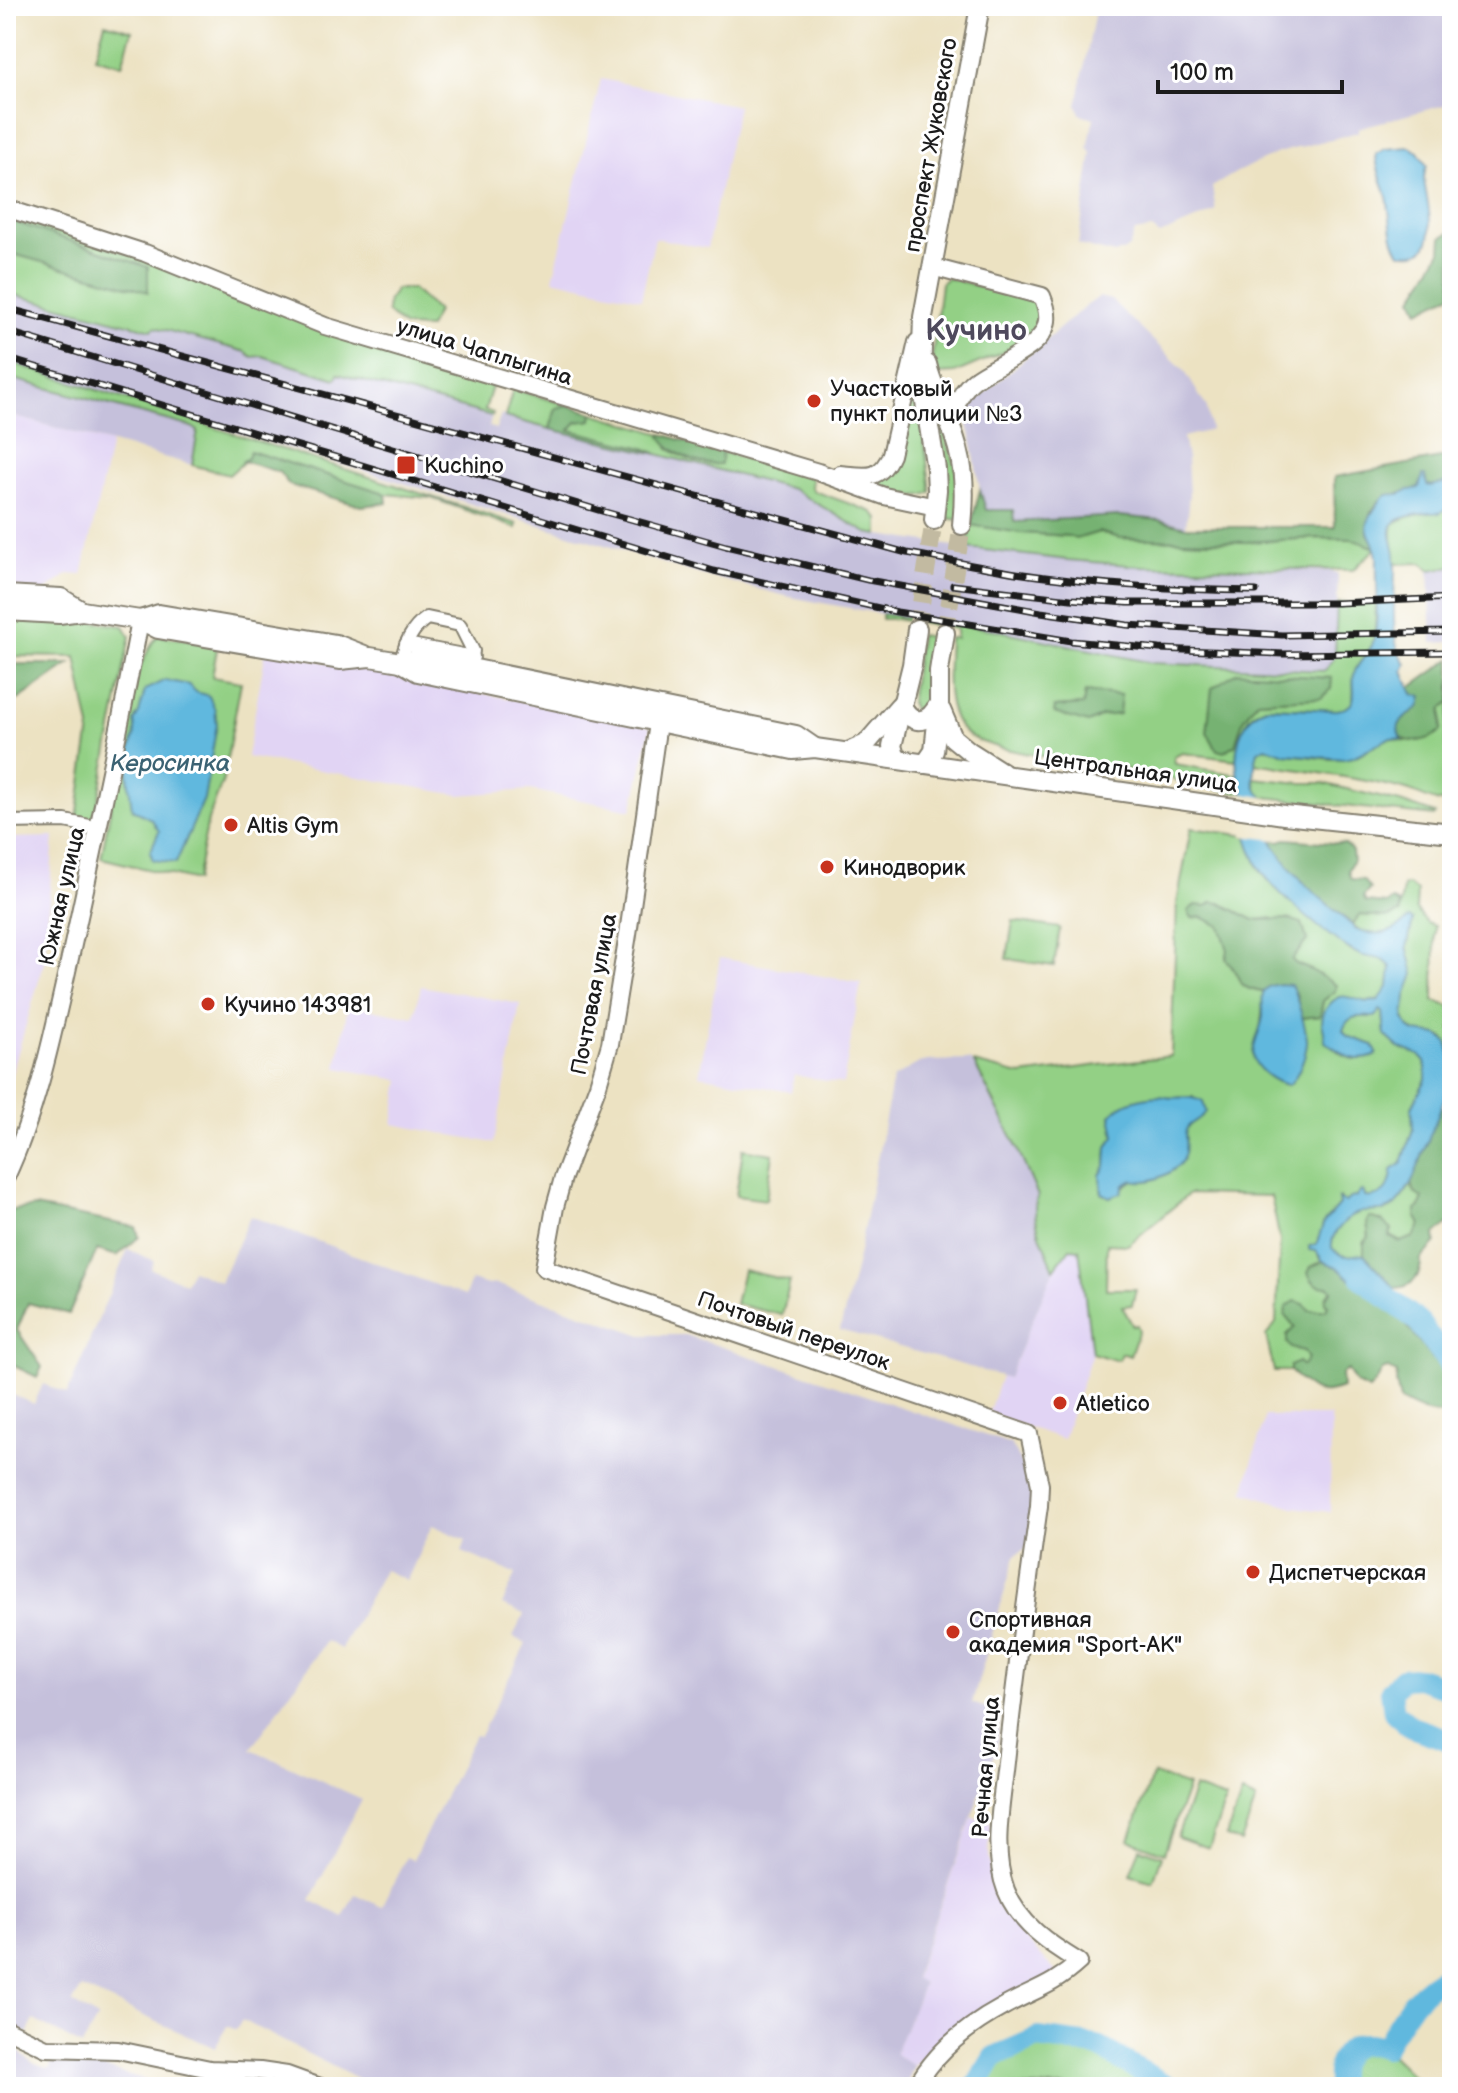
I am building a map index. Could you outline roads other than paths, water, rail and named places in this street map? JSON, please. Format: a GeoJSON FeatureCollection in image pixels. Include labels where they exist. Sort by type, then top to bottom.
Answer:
{"type":"FeatureCollection","features":[{"type":"Feature","properties":{"kind":"main road","name":"проспект Жуковского"},"geometry":{"type":"LineString","coordinates":[[935,514],[935,456],[921,378],[923,317],[980,6]]}},
{"type":"Feature","properties":{"kind":"main road","name":"проспект Жуковского"},"geometry":{"type":"LineString","coordinates":[[927,293],[928,367],[950,424],[964,475],[962,525]]}},
{"type":"Feature","properties":{"kind":"main road","name":"Центральная улица"},"geometry":{"type":"LineString","coordinates":[[6,595],[61,598],[82,611]]}},
{"type":"Feature","properties":{"kind":"main road","name":"Центральная улица"},"geometry":{"type":"LineString","coordinates":[[6,611],[59,614],[82,611],[140,620],[159,614],[336,644],[370,657],[404,653],[471,663],[796,735],[815,748]]}},
{"type":"Feature","properties":{"kind":"main road"},"geometry":{"type":"LineString","coordinates":[[896,759],[892,746],[912,665],[917,629]]}},
{"type":"Feature","properties":{"kind":"main road"},"geometry":{"type":"LineString","coordinates":[[925,764],[934,751],[939,671],[945,633]]}},
{"type":"Feature","properties":{"kind":"main road","name":"Центральная улица"},"geometry":{"type":"LineString","coordinates":[[404,653],[418,672],[793,750],[815,748],[1284,815],[1452,833]]}},
{"type":"Feature","properties":{"kind":"main road"},"geometry":{"type":"LineString","coordinates":[[901,704],[912,719],[924,720],[932,717],[939,704]]}},
{"type":"Feature","properties":{"kind":"main road"},"geometry":{"type":"LineString","coordinates":[[846,753],[866,744],[901,704]]}},
{"type":"Feature","properties":{"kind":"main road"},"geometry":{"type":"LineString","coordinates":[[939,704],[953,738],[1008,776]]}},
{"type":"Feature","properties":{"kind":"street"},"geometry":{"type":"LineString","coordinates":[[230,6],[273,6]]}},
{"type":"Feature","properties":{"kind":"street","name":"улица Чаплыгина"},"geometry":{"type":"LineString","coordinates":[[6,208],[145,253],[325,326],[818,472],[935,514]]}},
{"type":"Feature","properties":{"kind":"street"},"geometry":{"type":"LineString","coordinates":[[932,267],[1042,296],[1046,307],[1047,321],[1036,341],[974,380],[958,399],[950,424]]}},
{"type":"Feature","properties":{"kind":"street","name":"улица Чаплыгина"},"geometry":{"type":"LineString","coordinates":[[818,472],[875,474],[886,466],[923,317]]}},
{"type":"Feature","properties":{"kind":"street"},"geometry":{"type":"LineString","coordinates":[[404,653],[419,624],[427,618],[460,625],[473,651],[471,663]]}},
{"type":"Feature","properties":{"kind":"street","name":"Южная улица"},"geometry":{"type":"LineString","coordinates":[[6,1177],[21,1143],[49,1049],[99,828],[140,620]]}},
{"type":"Feature","properties":{"kind":"street","name":"Почтовая улица"},"geometry":{"type":"LineString","coordinates":[[544,1268],[563,1178],[610,1044],[658,723]]}},
{"type":"Feature","properties":{"kind":"street"},"geometry":{"type":"LineString","coordinates":[[6,822],[65,821],[99,828]]}},
{"type":"Feature","properties":{"kind":"street","name":"Почтовый переулок"},"geometry":{"type":"LineString","coordinates":[[544,1268],[1029,1434]]}},
{"type":"Feature","properties":{"kind":"street","name":"Речная улица"},"geometry":{"type":"LineString","coordinates":[[916,2087],[934,2060],[977,2023],[1004,2006],[1053,1983],[1079,1962],[1045,1940],[1023,1919],[1006,1890],[1000,1861],[999,1831],[1015,1675],[1039,1506],[1040,1485],[1029,1434]]}},
{"type":"Feature","properties":{"kind":"street"},"geometry":{"type":"LineString","coordinates":[[6,2029],[46,2048],[118,2050],[210,2069],[287,2075],[320,2087]]}},
{"type":"Feature","properties":{"kind":"water"},"geometry":{"type":"Polygon","coordinates":[[[1410,147],[1418,152],[1427,166],[1424,178],[1430,229],[1429,239],[1419,252],[1400,253],[1392,233],[1376,154],[1385,149],[1410,147]]]}},
{"type":"Feature","properties":{"kind":"water"},"geometry":{"type":"Polygon","coordinates":[[[1423,475],[1430,486],[1452,481],[1452,505],[1440,513],[1402,518],[1391,528],[1395,555],[1396,642],[1406,664],[1403,671],[1413,694],[1422,697],[1420,706],[1398,728],[1402,739],[1389,738],[1343,759],[1285,754],[1266,747],[1258,751],[1254,781],[1257,791],[1264,797],[1273,843],[1307,886],[1356,929],[1385,933],[1409,918],[1413,920],[1407,947],[1414,974],[1406,996],[1404,1019],[1415,1032],[1438,1035],[1447,1042],[1452,1059],[1452,1074],[1445,1098],[1407,1189],[1396,1204],[1384,1211],[1363,1212],[1349,1218],[1333,1239],[1332,1248],[1346,1256],[1364,1255],[1395,1288],[1379,1299],[1337,1267],[1323,1261],[1316,1251],[1309,1250],[1309,1246],[1316,1245],[1324,1222],[1339,1205],[1338,1199],[1345,1202],[1361,1191],[1365,1197],[1376,1196],[1388,1187],[1392,1170],[1402,1163],[1413,1129],[1412,1107],[1426,1079],[1425,1062],[1419,1055],[1398,1047],[1385,1035],[1383,1012],[1380,1010],[1375,1017],[1352,1018],[1343,1030],[1347,1036],[1373,1045],[1377,1053],[1375,1056],[1353,1058],[1325,1042],[1322,1022],[1330,1004],[1342,997],[1366,1002],[1379,1000],[1389,986],[1391,967],[1382,959],[1358,954],[1336,940],[1288,900],[1262,872],[1247,836],[1244,798],[1236,759],[1243,729],[1266,707],[1337,710],[1350,705],[1354,695],[1355,671],[1372,645],[1376,626],[1377,558],[1368,532],[1368,522],[1384,497],[1419,488],[1423,475]]]}},
{"type":"Feature","properties":{"kind":"water","name":"Керосинка"},"geometry":{"type":"Polygon","coordinates":[[[165,680],[189,685],[196,692],[209,696],[217,724],[204,799],[176,863],[153,860],[150,852],[159,831],[151,819],[132,809],[128,773],[134,721],[145,690],[165,680]]]}},
{"type":"Feature","properties":{"kind":"water"},"geometry":{"type":"Polygon","coordinates":[[[1291,985],[1293,989],[1307,1039],[1301,1065],[1288,1085],[1265,1074],[1256,1064],[1253,1053],[1263,1016],[1264,991],[1269,986],[1291,985]]]}},
{"type":"Feature","properties":{"kind":"water"},"geometry":{"type":"Polygon","coordinates":[[[1161,1096],[1192,1098],[1203,1102],[1206,1112],[1186,1130],[1182,1160],[1164,1176],[1148,1181],[1133,1180],[1124,1185],[1121,1193],[1110,1197],[1102,1193],[1100,1175],[1106,1166],[1107,1147],[1115,1136],[1111,1115],[1134,1100],[1161,1096]]]}},
{"type":"Feature","properties":{"kind":"waterway"},"geometry":{"type":"LineString","coordinates":[[1362,1278],[1418,1321],[1452,1368]]}},
{"type":"Feature","properties":{"kind":"waterway"},"geometry":{"type":"LineString","coordinates":[[1452,1689],[1418,1678],[1402,1679],[1391,1691],[1394,1712],[1411,1727],[1452,1741]]}},
{"type":"Feature","properties":{"kind":"waterway"},"geometry":{"type":"LineString","coordinates":[[1338,2087],[1339,2064],[1348,2050],[1365,2044],[1384,2048],[1404,2014],[1420,1995],[1452,1973]]}},
{"type":"Feature","properties":{"kind":"waterway"},"geometry":{"type":"LineString","coordinates":[[976,2087],[994,2057],[1038,2038],[1097,2046],[1170,2087]]}},
{"type":"Feature","properties":{"kind":"tunnel"},"geometry":{"type":"LineString","coordinates":[[917,629],[934,520]]}},
{"type":"Feature","properties":{"kind":"tunnel"},"geometry":{"type":"LineString","coordinates":[[945,633],[962,525]]}},
{"type":"Feature","properties":{"kind":"railway"},"geometry":{"type":"LineString","coordinates":[[6,308],[907,553],[1076,581],[1256,591]]}},
{"type":"Feature","properties":{"kind":"railway"},"geometry":{"type":"LineString","coordinates":[[6,331],[598,510],[726,546],[868,580],[1127,625],[1282,635],[1452,632]]}},
{"type":"Feature","properties":{"kind":"railway"},"geometry":{"type":"LineString","coordinates":[[6,358],[714,571],[897,612],[1071,641],[1160,649],[1284,654],[1452,652]]}},
{"type":"Feature","properties":{"kind":"railway"},"geometry":{"type":"LineString","coordinates":[[953,585],[1128,603],[1337,603],[1452,598]]}},
{"type":"Feature","properties":{"kind":"place","name":"Участковый пункт полиции №3"},"geometry":{"type":"Point","coordinates":[814,401]}},
{"type":"Feature","properties":{"kind":"place","name":"Kuchino"},"geometry":{"type":"Point","coordinates":[406,465]}},
{"type":"Feature","properties":{"kind":"place","name":"Altis Gym"},"geometry":{"type":"Point","coordinates":[231,825]}},
{"type":"Feature","properties":{"kind":"place","name":"Кинодворик"},"geometry":{"type":"Point","coordinates":[827,867]}},
{"type":"Feature","properties":{"kind":"place","name":"Кучино 143981"},"geometry":{"type":"Point","coordinates":[208,1004]}},
{"type":"Feature","properties":{"kind":"place","name":"Atletico"},"geometry":{"type":"Point","coordinates":[1060,1403]}},
{"type":"Feature","properties":{"kind":"place","name":"Диспетчерская"},"geometry":{"type":"Point","coordinates":[1253,1572]}},
{"type":"Feature","properties":{"kind":"place","name":"Спортивная академия \"Sport-AK\""},"geometry":{"type":"Point","coordinates":[953,1632]}},
{"type":"Feature","properties":{"kind":"district","name":"Кучино"},"geometry":{"type":"Point","coordinates":[976,330]}}]}
